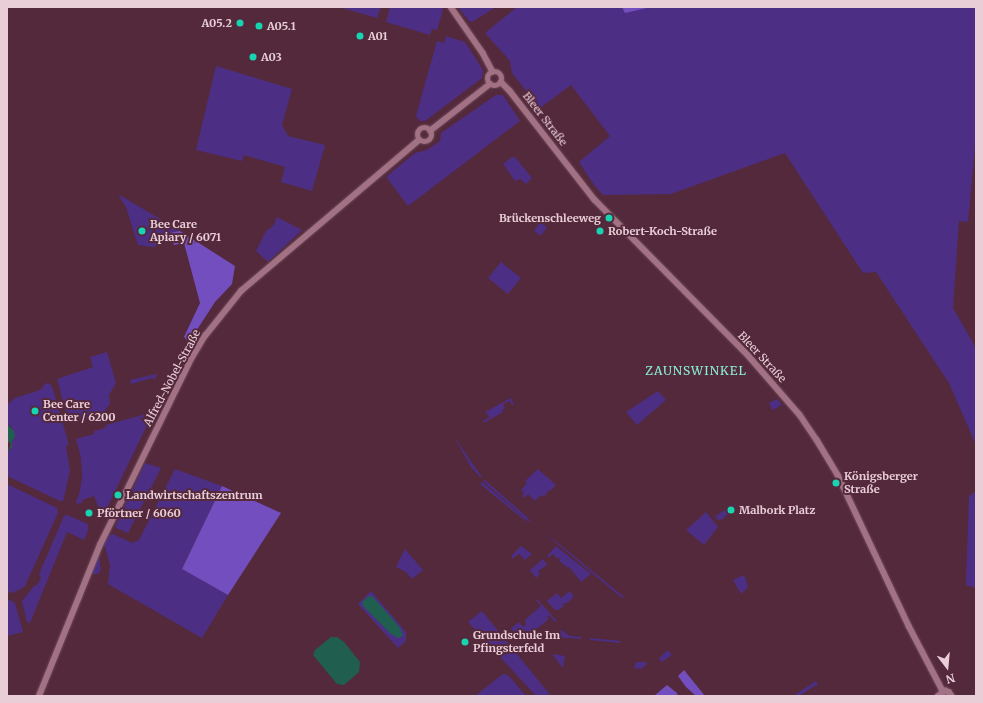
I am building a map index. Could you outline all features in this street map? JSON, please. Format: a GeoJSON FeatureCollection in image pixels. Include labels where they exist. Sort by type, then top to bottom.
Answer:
{"type":"FeatureCollection","features":[{"type":"Feature","properties":{"kind":"street"},"geometry":{"type":"LineString","coordinates":[[451,7],[483,53],[493,72],[501,74],[501,82],[497,86],[490,84]]}},
{"type":"Feature","properties":{"kind":"street"},"geometry":{"type":"LineString","coordinates":[[490,84],[488,77],[493,72]]}},
{"type":"Feature","properties":{"kind":"street","name":"Bleer Straße"},"geometry":{"type":"LineString","coordinates":[[501,82],[510,91],[596,200],[753,360],[800,415],[817,440],[838,476],[909,626],[943,691]]}},
{"type":"Feature","properties":{"kind":"street"},"geometry":{"type":"LineString","coordinates":[[430,131],[490,84]]}},
{"type":"Feature","properties":{"kind":"street"},"geometry":{"type":"LineString","coordinates":[[424,128],[430,131],[432,134],[430,140],[424,143],[419,140],[417,134],[420,130],[424,128]]}},
{"type":"Feature","properties":{"kind":"street","name":"Alfred-Nobel-Straße"},"geometry":{"type":"LineString","coordinates":[[39,696],[102,540],[191,359],[205,336],[241,291],[419,140]]}},
{"type":"Feature","properties":{"kind":"street"},"geometry":{"type":"LineString","coordinates":[[938,696],[943,691],[949,692],[952,696]]}},
{"type":"Feature","properties":{"kind":"shaded area"},"geometry":{"type":"Polygon","coordinates":[[[339,7],[381,7],[377,18],[339,7]]]}},
{"type":"Feature","properties":{"kind":"shaded area"},"geometry":{"type":"Polygon","coordinates":[[[390,7],[442,7],[443,10],[437,30],[432,29],[430,35],[386,22],[390,7]]]}},
{"type":"Feature","properties":{"kind":"shaded area"},"geometry":{"type":"Polygon","coordinates":[[[458,7],[493,7],[493,9],[472,22],[469,21],[458,7]]]}},
{"type":"Feature","properties":{"kind":"shaded area"},"geometry":{"type":"Polygon","coordinates":[[[517,7],[976,7],[976,136],[968,222],[959,221],[953,308],[976,348],[976,445],[949,383],[876,272],[863,273],[785,153],[671,194],[603,195],[594,185],[579,162],[610,136],[571,85],[540,108],[512,73],[510,61],[486,34],[486,32],[517,7]]]}},
{"type":"Feature","properties":{"kind":"shaded area"},"geometry":{"type":"Polygon","coordinates":[[[622,7],[651,7],[625,13],[622,7]]]}},
{"type":"Feature","properties":{"kind":"shaded area"},"geometry":{"type":"Polygon","coordinates":[[[446,36],[465,42],[483,70],[482,78],[425,121],[420,121],[416,116],[437,41],[444,43],[446,36]]]}},
{"type":"Feature","properties":{"kind":"shaded area"},"geometry":{"type":"Polygon","coordinates":[[[216,66],[292,89],[282,125],[288,136],[325,145],[312,191],[281,182],[285,167],[244,155],[242,161],[196,150],[216,66]]]}},
{"type":"Feature","properties":{"kind":"shaded area"},"geometry":{"type":"Polygon","coordinates":[[[496,95],[503,95],[520,121],[408,206],[387,178],[388,175],[415,153],[427,150],[440,141],[441,133],[496,95]]]}},
{"type":"Feature","properties":{"kind":"shaded area"},"geometry":{"type":"Polygon","coordinates":[[[512,157],[515,157],[532,178],[526,184],[520,179],[515,181],[503,164],[512,157]]]}},
{"type":"Feature","properties":{"kind":"shaded area"},"geometry":{"type":"Polygon","coordinates":[[[118,194],[180,231],[170,233],[172,240],[159,244],[158,246],[152,247],[138,245],[126,207],[118,194]]]}},
{"type":"Feature","properties":{"kind":"shaded area"},"geometry":{"type":"Polygon","coordinates":[[[277,217],[302,230],[268,262],[256,251],[266,231],[273,226],[277,217]]]}},
{"type":"Feature","properties":{"kind":"shaded area"},"geometry":{"type":"Polygon","coordinates":[[[540,222],[547,227],[541,236],[534,231],[540,222]]]}},
{"type":"Feature","properties":{"kind":"shaded area"},"geometry":{"type":"Polygon","coordinates":[[[180,231],[235,266],[232,284],[215,302],[189,342],[184,337],[200,303],[184,243],[174,245],[170,233],[180,231]]]}},
{"type":"Feature","properties":{"kind":"shaded area"},"geometry":{"type":"Polygon","coordinates":[[[501,262],[521,278],[508,294],[488,278],[501,262]]]}},
{"type":"Feature","properties":{"kind":"shaded area"},"geometry":{"type":"Polygon","coordinates":[[[107,352],[116,383],[109,395],[110,404],[105,410],[106,415],[69,423],[57,379],[93,367],[90,357],[107,352]]]}},
{"type":"Feature","properties":{"kind":"shaded area"},"geometry":{"type":"Polygon","coordinates":[[[157,375],[154,380],[152,378],[131,384],[130,380],[157,375]]]}},
{"type":"Feature","properties":{"kind":"shaded area"},"geometry":{"type":"Polygon","coordinates":[[[48,383],[52,386],[69,445],[66,446],[70,471],[63,501],[60,501],[7,476],[7,453],[12,447],[12,441],[15,437],[11,426],[7,424],[7,405],[15,398],[40,390],[45,384],[48,383]]]}},
{"type":"Feature","properties":{"kind":"shaded area"},"geometry":{"type":"Polygon","coordinates":[[[658,391],[666,400],[637,425],[626,412],[658,391]]]}},
{"type":"Feature","properties":{"kind":"shaded area"},"geometry":{"type":"Polygon","coordinates":[[[511,398],[514,404],[512,405],[510,401],[503,404],[505,408],[502,410],[503,412],[484,423],[483,421],[490,417],[485,412],[511,398]]]}},
{"type":"Feature","properties":{"kind":"shaded area"},"geometry":{"type":"Polygon","coordinates":[[[777,399],[782,405],[772,410],[769,403],[777,399]]]}},
{"type":"Feature","properties":{"kind":"shaded area"},"geometry":{"type":"Polygon","coordinates":[[[146,414],[150,419],[107,508],[100,511],[94,496],[82,500],[83,502],[77,504],[76,502],[80,491],[82,477],[81,458],[76,439],[94,434],[94,431],[105,428],[106,425],[146,414]]]}},
{"type":"Feature","properties":{"kind":"shaded area"},"geometry":{"type":"Polygon","coordinates":[[[7,424],[14,431],[15,437],[12,441],[12,447],[7,453],[11,444],[10,442],[7,443],[7,424]]]}},
{"type":"Feature","properties":{"kind":"shaded area"},"geometry":{"type":"Polygon","coordinates":[[[454,437],[482,477],[481,478],[471,467],[454,437]]]}},
{"type":"Feature","properties":{"kind":"shaded area"},"geometry":{"type":"Polygon","coordinates":[[[145,463],[161,468],[128,533],[116,528],[116,525],[145,463]]]}},
{"type":"Feature","properties":{"kind":"shaded area"},"geometry":{"type":"Polygon","coordinates":[[[175,469],[222,486],[182,569],[228,595],[202,638],[108,584],[110,565],[104,544],[109,535],[113,534],[132,543],[139,540],[175,469]]]}},
{"type":"Feature","properties":{"kind":"shaded area"},"geometry":{"type":"Polygon","coordinates":[[[538,469],[556,485],[550,491],[549,490],[544,497],[541,495],[535,501],[528,494],[524,498],[522,496],[524,492],[521,490],[527,483],[525,481],[538,469]]]}},
{"type":"Feature","properties":{"kind":"shaded area"},"geometry":{"type":"Polygon","coordinates":[[[485,480],[530,521],[528,521],[483,481],[485,480]]]}},
{"type":"Feature","properties":{"kind":"shaded area"},"geometry":{"type":"Polygon","coordinates":[[[482,482],[524,518],[527,525],[523,519],[480,484],[482,482]]]}},
{"type":"Feature","properties":{"kind":"shaded area"},"geometry":{"type":"Polygon","coordinates":[[[7,484],[57,508],[58,513],[25,586],[11,593],[7,592],[7,484]]]}},
{"type":"Feature","properties":{"kind":"shaded area"},"geometry":{"type":"Polygon","coordinates":[[[222,486],[281,513],[228,595],[182,569],[222,486]]]}},
{"type":"Feature","properties":{"kind":"shaded area"},"geometry":{"type":"Polygon","coordinates":[[[976,491],[976,588],[966,585],[969,496],[976,491]]]}},
{"type":"Feature","properties":{"kind":"shaded area"},"geometry":{"type":"Polygon","coordinates":[[[737,503],[723,519],[718,520],[715,516],[737,503]]]}},
{"type":"Feature","properties":{"kind":"shaded area"},"geometry":{"type":"Polygon","coordinates":[[[706,512],[718,527],[704,545],[686,530],[706,512]]]}},
{"type":"Feature","properties":{"kind":"shaded area"},"geometry":{"type":"Polygon","coordinates":[[[67,515],[88,524],[88,531],[84,540],[67,532],[30,623],[27,622],[22,601],[34,586],[37,585],[41,578],[39,574],[64,516],[67,515]]]}},
{"type":"Feature","properties":{"kind":"shaded area"},"geometry":{"type":"Polygon","coordinates":[[[543,532],[558,543],[624,597],[622,598],[543,532]]]}},
{"type":"Feature","properties":{"kind":"shaded area"},"geometry":{"type":"Polygon","coordinates":[[[521,546],[532,554],[525,560],[519,554],[512,559],[512,555],[521,546]]]}},
{"type":"Feature","properties":{"kind":"shaded area"},"geometry":{"type":"Polygon","coordinates":[[[556,546],[591,574],[581,582],[569,567],[568,568],[559,561],[561,557],[558,559],[553,554],[548,558],[547,556],[556,546]]]}},
{"type":"Feature","properties":{"kind":"shaded area"},"geometry":{"type":"Polygon","coordinates":[[[405,549],[423,570],[412,579],[406,572],[396,567],[405,549]]]}},
{"type":"Feature","properties":{"kind":"shaded area"},"geometry":{"type":"Polygon","coordinates":[[[99,553],[101,570],[98,574],[92,574],[91,572],[99,553]]]}},
{"type":"Feature","properties":{"kind":"shaded area"},"geometry":{"type":"Polygon","coordinates":[[[543,559],[547,564],[538,571],[540,574],[536,578],[530,570],[543,559]]]}},
{"type":"Feature","properties":{"kind":"shaded area"},"geometry":{"type":"Polygon","coordinates":[[[744,575],[748,587],[741,594],[733,580],[744,575]]]}},
{"type":"Feature","properties":{"kind":"shaded area"},"geometry":{"type":"Polygon","coordinates":[[[371,591],[406,632],[406,641],[398,648],[358,604],[371,591]]]}},
{"type":"Feature","properties":{"kind":"shaded area"},"geometry":{"type":"Polygon","coordinates":[[[570,591],[574,597],[567,603],[562,604],[564,606],[558,610],[555,610],[547,601],[557,593],[561,598],[570,591]]]}},
{"type":"Feature","properties":{"kind":"shaded area"},"geometry":{"type":"Polygon","coordinates":[[[369,596],[373,597],[390,616],[400,628],[403,636],[398,638],[391,634],[363,606],[362,602],[369,596]]]}},
{"type":"Feature","properties":{"kind":"shaded area"},"geometry":{"type":"Polygon","coordinates":[[[7,599],[15,603],[23,632],[7,636],[7,599]]]}},
{"type":"Feature","properties":{"kind":"shaded area"},"geometry":{"type":"Polygon","coordinates":[[[537,599],[557,621],[555,622],[549,615],[547,617],[549,619],[528,636],[523,630],[511,640],[510,638],[515,634],[511,628],[519,622],[523,627],[526,624],[525,620],[541,606],[536,600],[537,599]]]}},
{"type":"Feature","properties":{"kind":"shaded area"},"geometry":{"type":"Polygon","coordinates":[[[482,611],[551,696],[536,696],[468,622],[482,611]]]}},
{"type":"Feature","properties":{"kind":"shaded area"},"geometry":{"type":"Polygon","coordinates":[[[561,630],[570,636],[581,637],[581,639],[557,637],[557,634],[561,630]]]}},
{"type":"Feature","properties":{"kind":"shaded area"},"geometry":{"type":"Polygon","coordinates":[[[331,637],[337,637],[344,642],[360,662],[359,672],[344,685],[337,684],[313,655],[315,650],[331,637]]]}},
{"type":"Feature","properties":{"kind":"shaded area"},"geometry":{"type":"Polygon","coordinates":[[[590,638],[621,641],[620,643],[590,640],[590,638]]]}},
{"type":"Feature","properties":{"kind":"shaded area"},"geometry":{"type":"Polygon","coordinates":[[[668,650],[672,655],[662,662],[659,658],[668,650]]]}},
{"type":"Feature","properties":{"kind":"shaded area"},"geometry":{"type":"Polygon","coordinates":[[[552,654],[565,656],[563,668],[552,654]]]}},
{"type":"Feature","properties":{"kind":"shaded area"},"geometry":{"type":"Polygon","coordinates":[[[636,662],[646,662],[647,664],[641,669],[634,668],[636,662]]]}},
{"type":"Feature","properties":{"kind":"shaded area"},"geometry":{"type":"Polygon","coordinates":[[[684,670],[705,696],[696,696],[686,687],[678,676],[684,670]]]}},
{"type":"Feature","properties":{"kind":"shaded area"},"geometry":{"type":"Polygon","coordinates":[[[503,674],[508,675],[526,696],[475,696],[503,674]]]}},
{"type":"Feature","properties":{"kind":"shaded area"},"geometry":{"type":"Polygon","coordinates":[[[816,681],[818,684],[799,696],[793,696],[816,681]]]}},
{"type":"Feature","properties":{"kind":"shaded area"},"geometry":{"type":"Polygon","coordinates":[[[667,685],[677,693],[678,696],[654,696],[667,685]]]}},
{"type":"Feature","properties":{"kind":"place","name":"A05.2"},"geometry":{"type":"Point","coordinates":[240,23]}},
{"type":"Feature","properties":{"kind":"place","name":"A05.1"},"geometry":{"type":"Point","coordinates":[259,26]}},
{"type":"Feature","properties":{"kind":"place","name":"A01"},"geometry":{"type":"Point","coordinates":[360,36]}},
{"type":"Feature","properties":{"kind":"place","name":"A03"},"geometry":{"type":"Point","coordinates":[253,57]}},
{"type":"Feature","properties":{"kind":"place","name":"Brückenschleeweg"},"geometry":{"type":"Point","coordinates":[609,218]}},
{"type":"Feature","properties":{"kind":"place","name":"Bee Care Apiary / 6071"},"geometry":{"type":"Point","coordinates":[142,231]}},
{"type":"Feature","properties":{"kind":"place","name":"Robert-Koch-Straße"},"geometry":{"type":"Point","coordinates":[600,231]}},
{"type":"Feature","properties":{"kind":"place","name":"Bee Care Center / 6200"},"geometry":{"type":"Point","coordinates":[35,411]}},
{"type":"Feature","properties":{"kind":"place","name":"Königsberger Straße"},"geometry":{"type":"Point","coordinates":[836,483]}},
{"type":"Feature","properties":{"kind":"place","name":"Landwirtschaftszentrum"},"geometry":{"type":"Point","coordinates":[118,495]}},
{"type":"Feature","properties":{"kind":"place","name":"Malbork Platz"},"geometry":{"type":"Point","coordinates":[731,510]}},
{"type":"Feature","properties":{"kind":"place","name":"Pförtner / 6060"},"geometry":{"type":"Point","coordinates":[89,513]}},
{"type":"Feature","properties":{"kind":"place","name":"Grundschule Im Pfingsterfeld"},"geometry":{"type":"Point","coordinates":[465,642]}},
{"type":"Feature","properties":{"kind":"district","name":"ZAUNSWINKEL"},"geometry":{"type":"Point","coordinates":[696,371]}}]}
